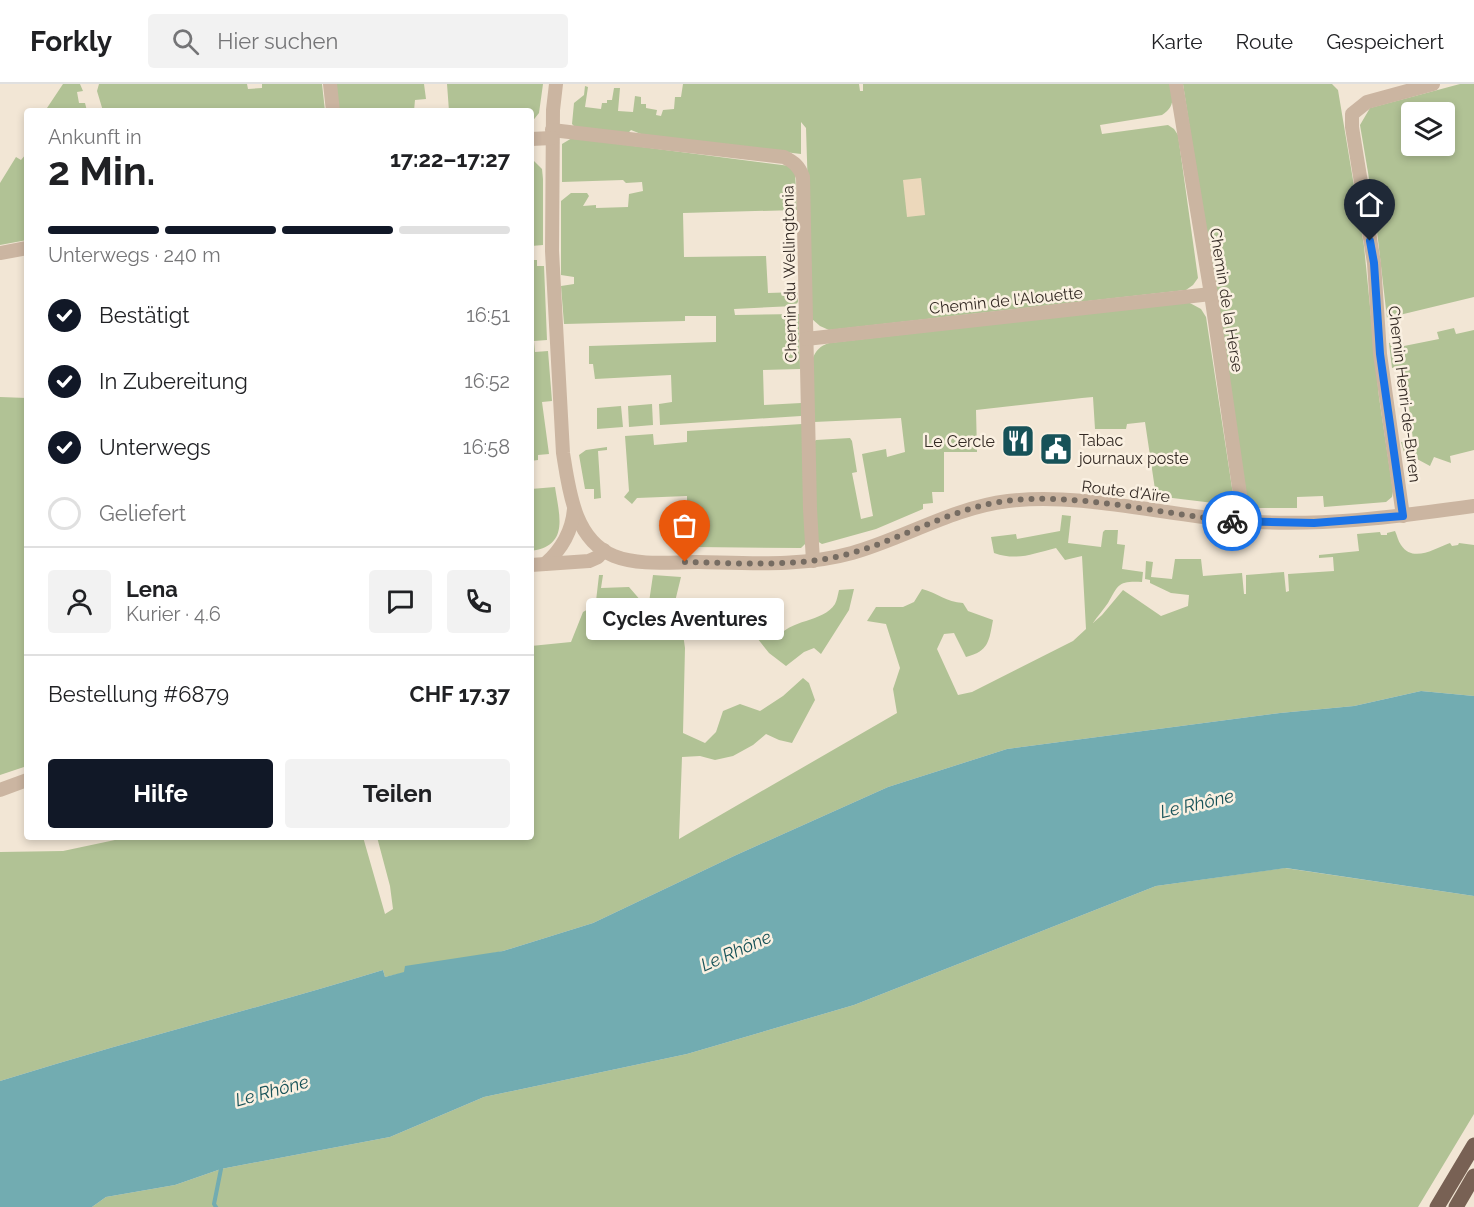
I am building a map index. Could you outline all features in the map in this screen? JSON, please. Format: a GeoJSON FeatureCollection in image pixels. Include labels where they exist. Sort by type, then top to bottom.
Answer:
{"type":"FeatureCollection","features":[{"type":"Feature","properties":{"kind":"main road"},"geometry":{"type":"LineString","coordinates":[[1437,1207],[1474,1145]]}},
{"type":"Feature","properties":{"kind":"main road"},"geometry":{"type":"LineString","coordinates":[[1456,1207],[1474,1176]]}},
{"type":"Feature","properties":{"kind":"street"},"geometry":{"type":"LineString","coordinates":[[330,84],[333,108]]}},
{"type":"Feature","properties":{"kind":"street"},"geometry":{"type":"LineString","coordinates":[[538,565],[590,561],[604,550],[588,535],[574,507],[563,453],[552,251],[552,134],[556,84]]}},
{"type":"Feature","properties":{"kind":"street","name":"Chemin de la Herse"},"geometry":{"type":"LineString","coordinates":[[1176,84],[1242,508],[1241,521]]}},
{"type":"Feature","properties":{"kind":"street","name":"Chemin Henri-de-Buren"},"geometry":{"type":"LineString","coordinates":[[1403,516],[1380,354],[1374,263],[1352,127],[1352,114],[1367,102],[1433,84]]}},
{"type":"Feature","properties":{"kind":"street","name":"Chemin du Wellingtonia"},"geometry":{"type":"LineString","coordinates":[[534,138],[552,134],[784,157],[797,165],[803,177],[813,561]]}},
{"type":"Feature","properties":{"kind":"street"},"geometry":{"type":"LineString","coordinates":[[0,253],[24,249]]}},
{"type":"Feature","properties":{"kind":"street","name":"Chemin de l'Alouette"},"geometry":{"type":"LineString","coordinates":[[806,339],[1210,294]]}},
{"type":"Feature","properties":{"kind":"street","name":"Route d'Aïre"},"geometry":{"type":"LineString","coordinates":[[604,550],[620,557],[640,561],[766,563],[813,561],[834,558],[868,548],[971,509],[1005,501],[1027,499],[1064,500],[1241,521],[1314,523],[1403,516],[1474,506]]}},
{"type":"Feature","properties":{"kind":"street"},"geometry":{"type":"LineString","coordinates":[[538,565],[560,549],[573,521],[574,507]]}},
{"type":"Feature","properties":{"kind":"street"},"geometry":{"type":"LineString","coordinates":[[0,790],[24,781]]}},
{"type":"Feature","properties":{"kind":"green space"},"geometry":{"type":"Polygon","coordinates":[[[63,84],[80,84],[83,91],[77,92],[79,103],[85,103],[86,108],[47,108],[63,84]]]}},
{"type":"Feature","properties":{"kind":"green space"},"geometry":{"type":"Polygon","coordinates":[[[99,84],[247,84],[248,89],[262,88],[262,84],[322,84],[325,108],[102,108],[97,91],[99,84]]]}},
{"type":"Feature","properties":{"kind":"green space"},"geometry":{"type":"Polygon","coordinates":[[[335,84],[424,84],[426,99],[415,100],[414,108],[338,108],[335,84]]]}},
{"type":"Feature","properties":{"kind":"green space"},"geometry":{"type":"Polygon","coordinates":[[[447,84],[543,84],[539,113],[534,119],[534,108],[449,108],[447,84]]]}},
{"type":"Feature","properties":{"kind":"green space"},"geometry":{"type":"Polygon","coordinates":[[[683,84],[859,84],[860,91],[863,91],[863,84],[1171,84],[1171,105],[1162,115],[1100,125],[1102,134],[1168,125],[1178,135],[1198,278],[1186,290],[829,330],[812,319],[806,128],[801,122],[801,154],[641,134],[631,130],[628,133],[575,127],[572,124],[574,103],[584,95],[585,86],[588,87],[585,107],[601,109],[602,103],[612,100],[614,88],[620,88],[618,111],[633,112],[635,96],[641,97],[641,104],[646,104],[646,108],[657,110],[656,115],[661,116],[663,110],[674,109],[675,97],[681,97],[683,84]]]}},
{"type":"Feature","properties":{"kind":"green space"},"geometry":{"type":"Polygon","coordinates":[[[1183,84],[1332,84],[1338,90],[1364,246],[1379,397],[1393,491],[1392,497],[1386,502],[1324,507],[1323,496],[1297,497],[1297,508],[1252,508],[1247,502],[1183,84]]]}},
{"type":"Feature","properties":{"kind":"green space"},"geometry":{"type":"Polygon","coordinates":[[[1460,84],[1474,84],[1474,297],[1387,318],[1375,214],[1360,125],[1370,108],[1460,84]]]}},
{"type":"Feature","properties":{"kind":"green space"},"geometry":{"type":"Polygon","coordinates":[[[572,138],[790,166],[795,172],[797,210],[683,213],[684,257],[766,256],[768,293],[798,292],[798,302],[794,306],[734,309],[735,315],[799,314],[800,369],[763,370],[764,405],[801,403],[801,416],[660,425],[659,404],[672,402],[671,375],[595,379],[593,364],[589,364],[589,346],[716,342],[716,316],[685,316],[685,321],[564,324],[561,286],[574,284],[574,277],[561,275],[561,201],[571,193],[587,193],[589,196],[583,206],[628,207],[629,194],[643,191],[642,182],[626,183],[623,180],[562,182],[562,144],[572,138]]]}},
{"type":"Feature","properties":{"kind":"green space"},"geometry":{"type":"Polygon","coordinates":[[[24,156],[24,241],[0,245],[0,183],[16,157],[21,160],[24,156]]]}},
{"type":"Feature","properties":{"kind":"green space"},"geometry":{"type":"Polygon","coordinates":[[[534,161],[542,169],[543,245],[534,246],[534,161]]]}},
{"type":"Feature","properties":{"kind":"green space"},"geometry":{"type":"Polygon","coordinates":[[[534,260],[537,260],[537,266],[544,266],[547,340],[534,341],[534,260]]]}},
{"type":"Feature","properties":{"kind":"green space"},"geometry":{"type":"Polygon","coordinates":[[[1188,302],[1201,309],[1206,317],[1234,501],[1230,505],[1156,496],[1145,422],[1127,424],[1126,429],[1095,429],[1093,397],[976,410],[977,452],[944,452],[944,492],[932,492],[933,503],[923,504],[923,509],[876,529],[822,544],[817,541],[814,442],[850,438],[852,441],[857,472],[852,473],[861,519],[873,516],[862,454],[886,449],[887,457],[905,452],[901,418],[814,422],[812,360],[823,346],[829,343],[1188,302]]]}},
{"type":"Feature","properties":{"kind":"green space"},"geometry":{"type":"Polygon","coordinates":[[[1454,328],[1456,334],[1474,330],[1474,450],[1450,456],[1451,463],[1434,457],[1430,466],[1404,452],[1401,442],[1413,440],[1404,365],[1392,368],[1389,343],[1402,340],[1404,346],[1439,339],[1437,332],[1454,328]]]}},
{"type":"Feature","properties":{"kind":"green space"},"geometry":{"type":"Polygon","coordinates":[[[534,341],[535,352],[548,351],[552,401],[542,402],[549,454],[538,455],[538,460],[534,461],[534,341]]]}},
{"type":"Feature","properties":{"kind":"green space"},"geometry":{"type":"Polygon","coordinates":[[[0,397],[24,398],[24,767],[0,775],[0,397]]]}},
{"type":"Feature","properties":{"kind":"green space"},"geometry":{"type":"Polygon","coordinates":[[[652,404],[653,425],[629,427],[628,406],[652,404]]]}},
{"type":"Feature","properties":{"kind":"green space"},"geometry":{"type":"Polygon","coordinates":[[[621,406],[623,427],[597,429],[597,408],[621,406]]]}},
{"type":"Feature","properties":{"kind":"green space"},"geometry":{"type":"Polygon","coordinates":[[[802,424],[806,543],[801,548],[697,547],[687,522],[687,496],[637,498],[632,504],[624,497],[629,491],[625,436],[653,434],[654,445],[687,442],[687,431],[802,424]]]}},
{"type":"Feature","properties":{"kind":"green space"},"geometry":{"type":"Polygon","coordinates":[[[607,447],[607,450],[598,451],[601,498],[594,499],[594,489],[585,489],[579,455],[586,450],[607,447]]]}},
{"type":"Feature","properties":{"kind":"green space"},"geometry":{"type":"Polygon","coordinates":[[[555,487],[559,528],[552,543],[534,550],[534,489],[555,487]]]}},
{"type":"Feature","properties":{"kind":"green space"},"geometry":{"type":"Polygon","coordinates":[[[1062,515],[1071,516],[1068,543],[1101,547],[1105,530],[1118,530],[1117,544],[1125,545],[1122,569],[1143,572],[1142,582],[1128,582],[1117,588],[1093,623],[1123,590],[1161,616],[1188,606],[1189,595],[1171,593],[1145,579],[1146,561],[1153,562],[1151,577],[1172,579],[1175,559],[1201,559],[1203,576],[1242,573],[1244,594],[1246,594],[1246,575],[1284,572],[1286,592],[1289,591],[1288,574],[1334,571],[1333,557],[1319,558],[1319,555],[1359,551],[1357,534],[1380,532],[1381,535],[1387,535],[1395,531],[1406,550],[1418,554],[1450,543],[1452,546],[1459,543],[1474,545],[1474,696],[1421,691],[1354,706],[1280,713],[1007,749],[888,787],[734,856],[593,923],[503,951],[385,977],[383,970],[0,1081],[0,852],[63,851],[115,840],[364,840],[385,914],[393,909],[390,886],[378,840],[534,840],[534,646],[571,642],[583,612],[592,607],[596,601],[599,575],[603,575],[601,588],[629,587],[648,609],[653,575],[681,577],[671,618],[683,634],[685,648],[683,733],[705,743],[716,732],[723,711],[740,704],[760,711],[783,696],[803,678],[809,683],[815,700],[792,743],[766,734],[753,745],[733,756],[715,760],[700,756],[682,757],[679,839],[897,713],[893,689],[900,668],[886,624],[867,621],[876,607],[903,607],[914,602],[922,589],[963,603],[968,611],[993,620],[987,644],[974,655],[966,657],[954,633],[944,634],[937,649],[958,695],[972,692],[1073,641],[1086,629],[1082,556],[1065,560],[1056,548],[1025,556],[1002,555],[994,553],[991,537],[1016,534],[1017,539],[1060,531],[1062,515]]]}},
{"type":"Feature","properties":{"kind":"green space"},"geometry":{"type":"Polygon","coordinates":[[[854,589],[849,610],[821,654],[814,648],[804,652],[786,666],[769,653],[754,634],[767,632],[775,640],[789,628],[830,610],[835,604],[839,590],[854,589]]]}},
{"type":"Feature","properties":{"kind":"green space"},"geometry":{"type":"Polygon","coordinates":[[[1285,868],[1474,896],[1474,1114],[1418,1207],[92,1207],[106,1197],[175,1185],[221,1169],[390,1137],[484,1097],[687,1054],[854,1005],[1156,886],[1285,868]]]}},
{"type":"Feature","properties":{"kind":"shaded area"},"geometry":{"type":"Polygon","coordinates":[[[921,178],[925,215],[907,217],[903,180],[921,178]]]}},
{"type":"Feature","properties":{"kind":"water","name":"Le Rhône"},"geometry":{"type":"Polygon","coordinates":[[[1421,691],[1474,696],[1474,896],[1286,868],[1156,886],[854,1005],[687,1054],[484,1097],[390,1137],[221,1169],[175,1185],[106,1197],[92,1207],[0,1207],[0,1081],[383,970],[385,977],[404,972],[405,966],[503,951],[593,923],[734,856],[888,787],[1007,749],[1280,713],[1354,706],[1421,691]]]}},
{"type":"Feature","properties":{"kind":"waterway"},"geometry":{"type":"LineString","coordinates":[[216,1207],[214,1204],[221,1169]]}},
{"type":"Feature","properties":{"kind":"way so far"},"geometry":{"type":"LineString","coordinates":[[685,562],[754,563],[834,558],[868,548],[971,509],[1005,501],[1027,499],[1064,500],[1232,521]]}},
{"type":"Feature","properties":{"kind":"place","name":"Le Cercle"},"geometry":{"type":"Point","coordinates":[1018,441]}},
{"type":"Feature","properties":{"kind":"place","name":"Tabac journaux poste"},"geometry":{"type":"Point","coordinates":[1056,449]}},
{"type":"Feature","properties":{"kind":"place","name":"Cycles Aventures"},"geometry":{"type":"Point","coordinates":[685,562]}},
{"type":"Feature","properties":{"kind":"route"},"geometry":{"type":"LineString","coordinates":[[1232,521],[1314,523],[1403,516],[1380,354],[1374,263],[1370,241]]}}]}
